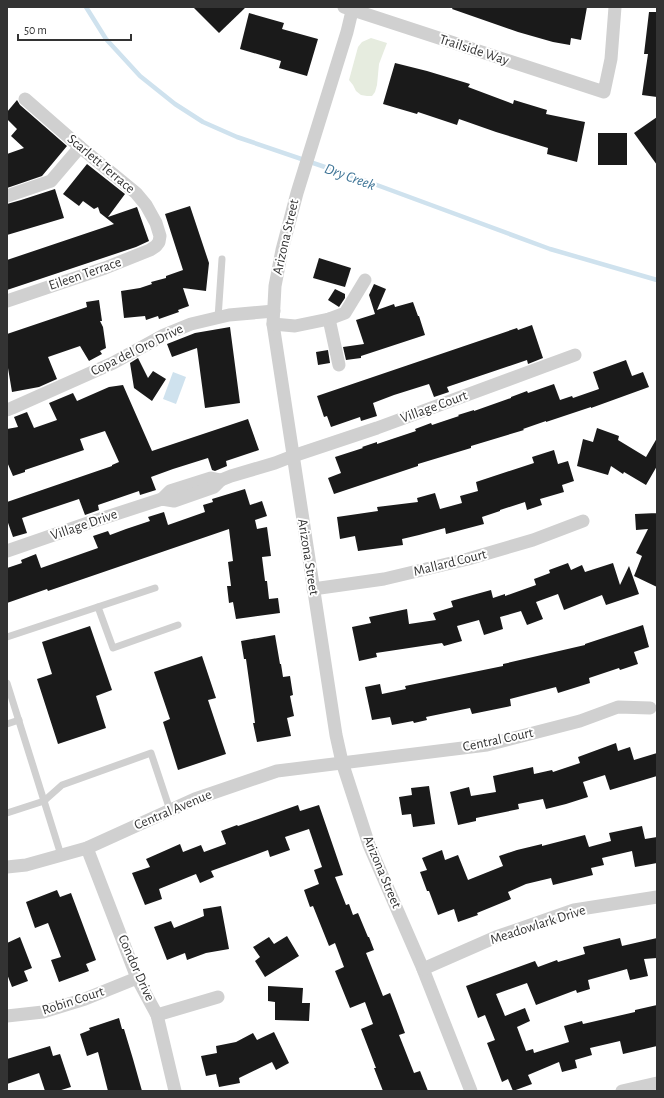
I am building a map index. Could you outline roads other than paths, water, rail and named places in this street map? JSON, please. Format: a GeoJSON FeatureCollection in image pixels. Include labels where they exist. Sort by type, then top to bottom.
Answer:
{"type":"FeatureCollection","features":[{"type":"Feature","properties":{"kind":"street","name":"Trailside Way"},"geometry":{"type":"LineString","coordinates":[[350,8],[604,92],[611,59],[615,7]]}},
{"type":"Feature","properties":{"kind":"street","name":"Arizona Street"},"geometry":{"type":"LineString","coordinates":[[350,8],[347,32],[297,193],[282,250],[275,286],[273,317],[313,589],[336,735],[342,762],[369,845],[423,969],[471,1091]]}},
{"type":"Feature","properties":{"kind":"street","name":"Scarlett Terrace"},"geometry":{"type":"LineString","coordinates":[[25,99],[136,193],[146,205],[156,223],[160,236],[159,242]]}},
{"type":"Feature","properties":{"kind":"street"},"geometry":{"type":"LineString","coordinates":[[7,196],[51,181],[80,146]]}},
{"type":"Feature","properties":{"kind":"street","name":"Eileen Terrace"},"geometry":{"type":"LineString","coordinates":[[7,301],[136,256],[150,250],[159,242]]}},
{"type":"Feature","properties":{"kind":"street","name":"Copa del Oro Drive"},"geometry":{"type":"LineString","coordinates":[[7,410],[113,363],[164,335],[191,324],[242,314],[273,317],[295,326],[329,319],[345,313],[365,280]]}},
{"type":"Feature","properties":{"kind":"street"},"geometry":{"type":"LineString","coordinates":[[329,319],[339,365]]}},
{"type":"Feature","properties":{"kind":"street","name":"Village Court"},"geometry":{"type":"LineString","coordinates":[[293,456],[377,428],[575,355]]}},
{"type":"Feature","properties":{"kind":"street","name":"Village Drive"},"geometry":{"type":"LineString","coordinates":[[7,551],[162,499],[174,501],[214,487],[221,480],[293,456]]}},
{"type":"Feature","properties":{"kind":"street","name":"Mallard Court"},"geometry":{"type":"LineString","coordinates":[[313,589],[384,579],[468,559],[533,540],[584,522]]}},
{"type":"Feature","properties":{"kind":"street","name":"Central Court"},"geometry":{"type":"LineString","coordinates":[[342,762],[487,745],[580,721],[618,707],[650,708]]}},
{"type":"Feature","properties":{"kind":"street","name":"Central Avenue"},"geometry":{"type":"LineString","coordinates":[[7,867],[26,865],[87,848],[195,799],[277,771],[342,762]]}},
{"type":"Feature","properties":{"kind":"street","name":"Condor Drive"},"geometry":{"type":"LineString","coordinates":[[87,848],[138,978],[157,1015],[175,1091]]}},
{"type":"Feature","properties":{"kind":"street","name":"Meadowlark Drive"},"geometry":{"type":"LineString","coordinates":[[423,969],[496,937],[574,910],[657,897]]}},
{"type":"Feature","properties":{"kind":"street","name":"Robin Court"},"geometry":{"type":"LineString","coordinates":[[7,1016],[43,1012],[84,999],[138,978]]}},
{"type":"Feature","properties":{"kind":"street"},"geometry":{"type":"LineString","coordinates":[[157,1015],[218,996]]}},
{"type":"Feature","properties":{"kind":"street"},"geometry":{"type":"LineString","coordinates":[[622,1091],[657,1083]]}},
{"type":"Feature","properties":{"kind":"lane"},"geometry":{"type":"LineString","coordinates":[[218,318],[222,259]]}},
{"type":"Feature","properties":{"kind":"lane"},"geometry":{"type":"LineString","coordinates":[[7,637],[155,588]]}},
{"type":"Feature","properties":{"kind":"lane"},"geometry":{"type":"LineString","coordinates":[[98,607],[113,648],[178,626]]}},
{"type":"Feature","properties":{"kind":"lane"},"geometry":{"type":"LineString","coordinates":[[7,683],[61,855]]}},
{"type":"Feature","properties":{"kind":"lane"},"geometry":{"type":"LineString","coordinates":[[7,724],[19,720]]}},
{"type":"Feature","properties":{"kind":"lane"},"geometry":{"type":"LineString","coordinates":[[7,813],[44,801],[62,785],[151,753],[170,810]]}},
{"type":"Feature","properties":{"kind":"water"},"geometry":{"type":"Polygon","coordinates":[[[173,372],[186,377],[176,404],[163,399],[173,372]]]}},
{"type":"Feature","properties":{"kind":"waterway","name":"Dry Creek"},"geometry":{"type":"LineString","coordinates":[[86,7],[106,39],[140,76],[175,104],[203,122],[237,137],[366,181],[550,249],[657,280]]}}]}
